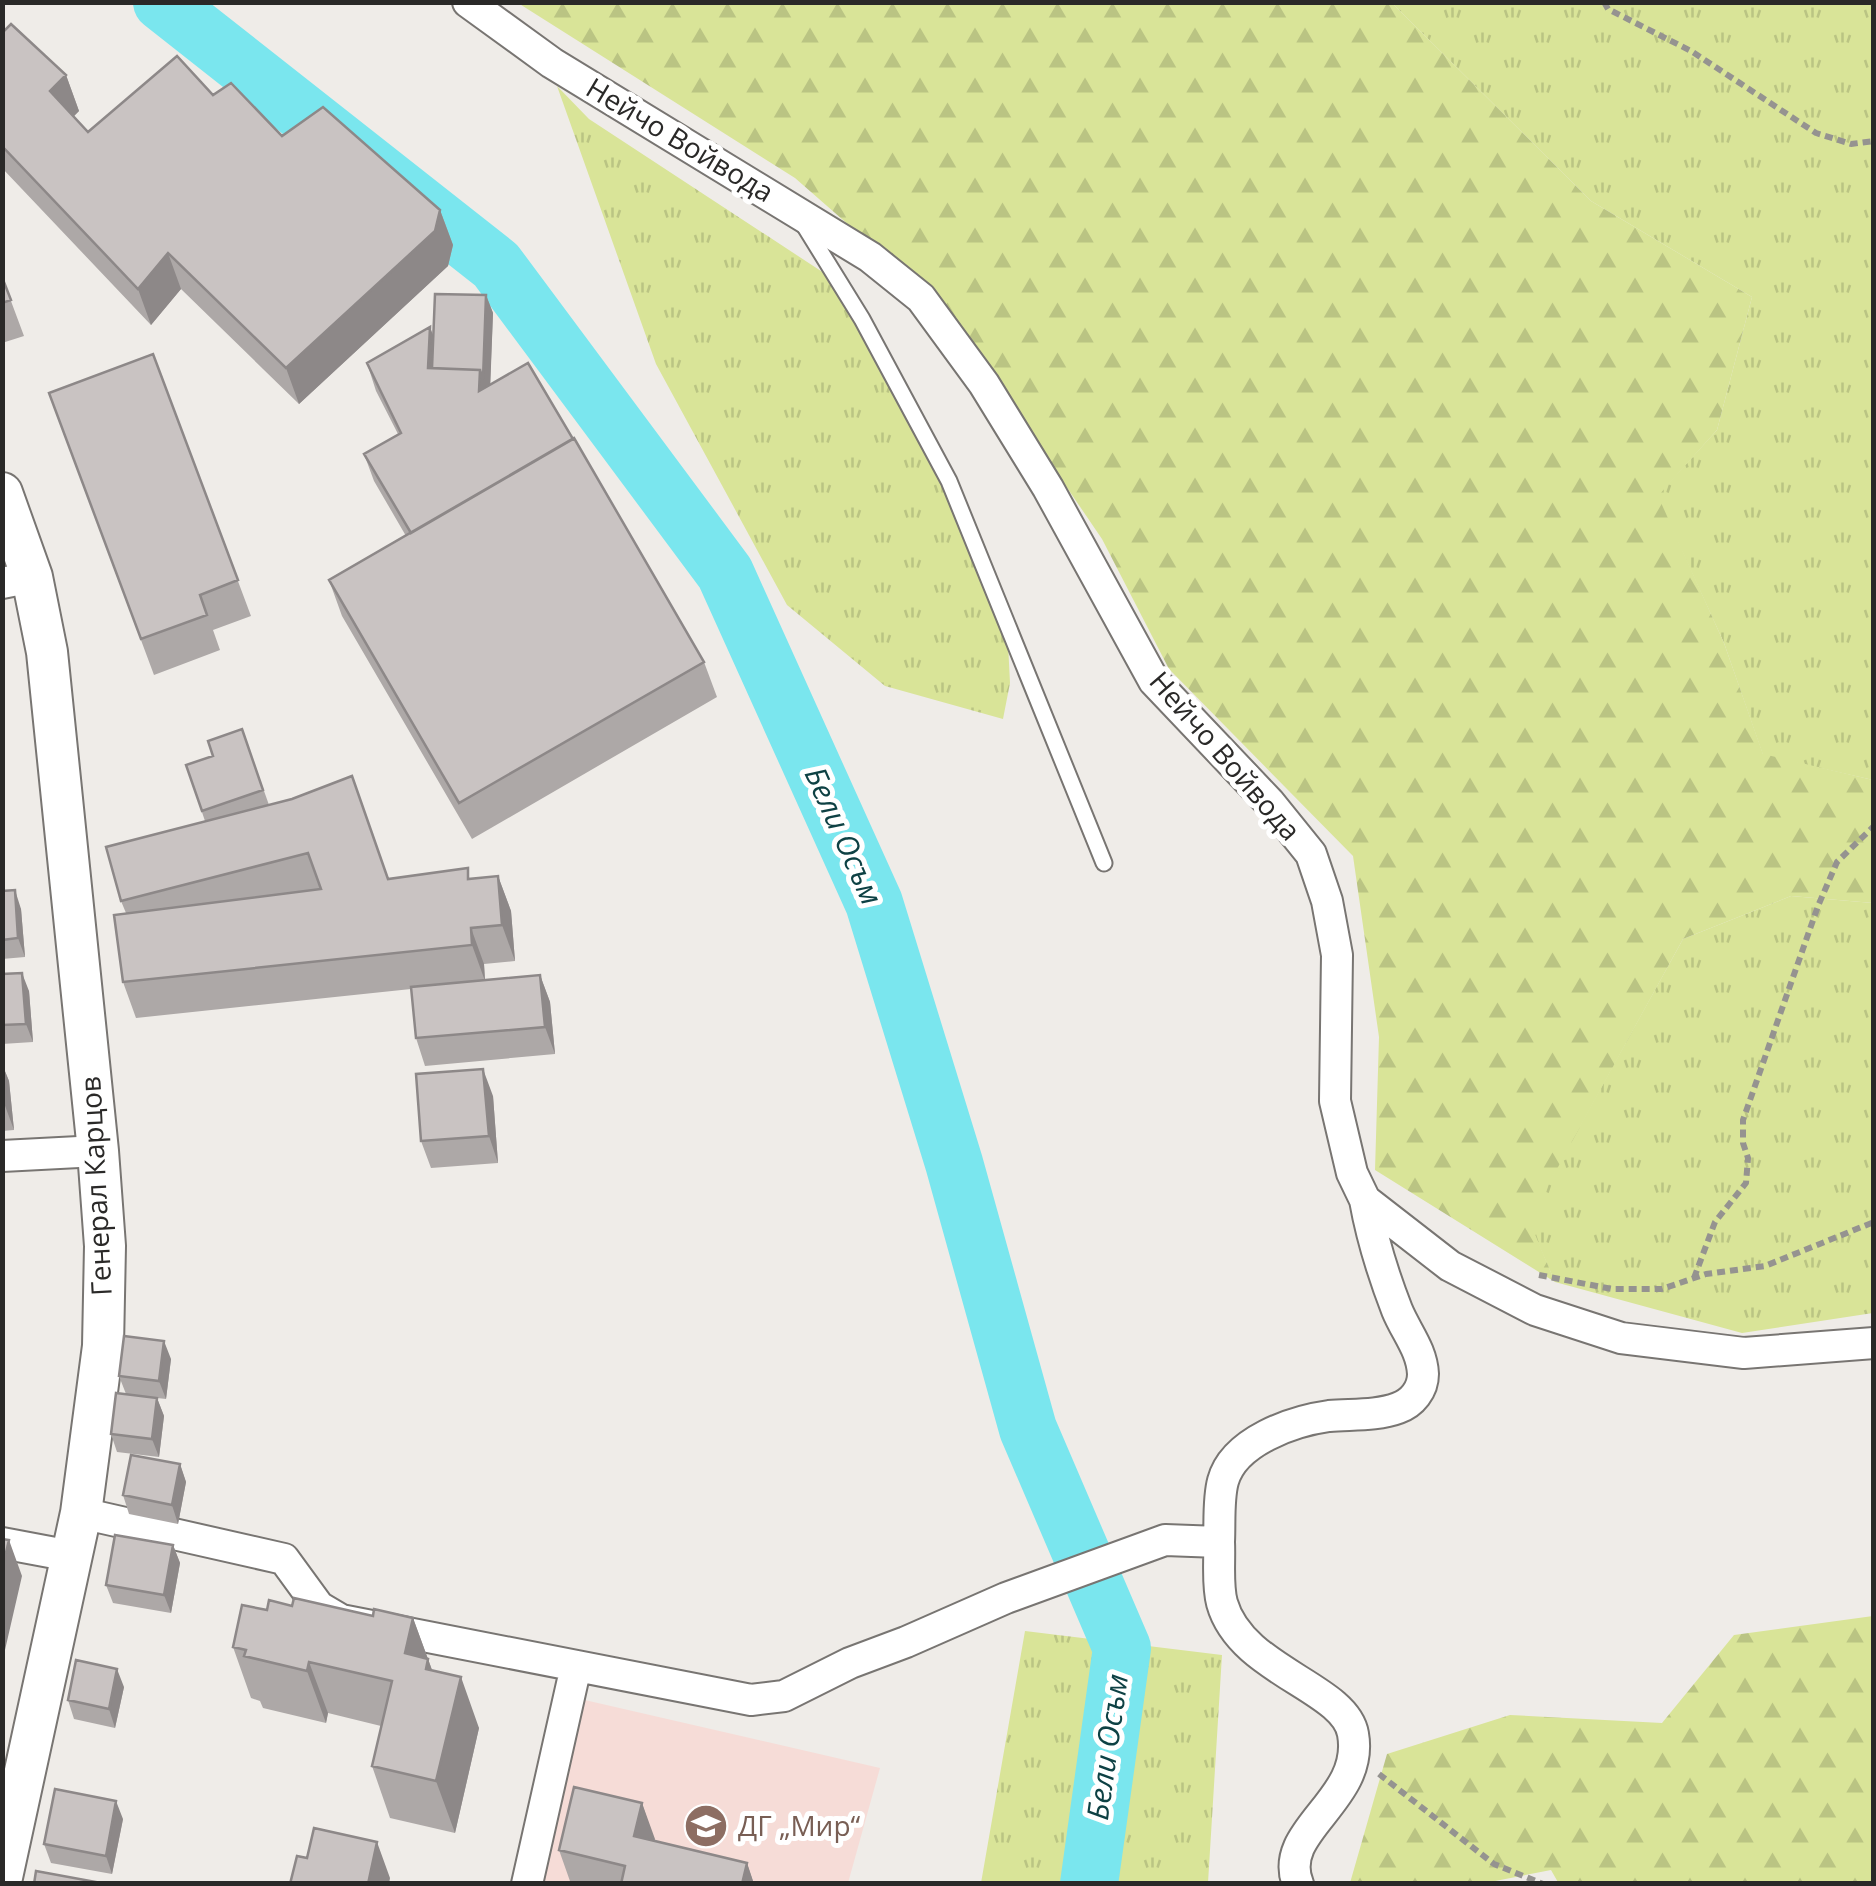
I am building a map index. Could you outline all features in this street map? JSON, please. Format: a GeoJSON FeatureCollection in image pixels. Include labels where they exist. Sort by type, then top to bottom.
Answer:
{"type":"FeatureCollection","features":[{"type":"Feature","properties":{"kind":"main road","name":"Генерал Карцов"},"geometry":{"type":"LineString","coordinates":[[2,493],[17,580],[46,652],[98,1151],[104,1246],[102,1346],[81,1512],[2,1877]]}},
{"type":"Feature","properties":{"kind":"street","name":"Нейчо Войвода"},"geometry":{"type":"LineString","coordinates":[[468,2],[552,63],[870,257],[921,298],[984,384],[1030,458],[1154,680],[1268,802],[1310,854],[1327,901],[1336,955],[1335,1101],[1352,1174],[1365,1200],[1374,1248],[1400,1316],[1418,1349],[1422,1387],[1409,1403],[1394,1410],[1324,1417],[1261,1439],[1237,1454],[1223,1480],[1219,1542]]}},
{"type":"Feature","properties":{"kind":"street"},"geometry":{"type":"LineString","coordinates":[[2,1156],[98,1151]]}},
{"type":"Feature","properties":{"kind":"street"},"geometry":{"type":"LineString","coordinates":[[1365,1200],[1450,1266],[1536,1310],[1620,1338],[1744,1353],[1874,1343]]}},
{"type":"Feature","properties":{"kind":"street"},"geometry":{"type":"LineString","coordinates":[[81,1512],[284,1559],[318,1607],[341,1620],[752,1700],[784,1696],[850,1662],[1165,1540],[1219,1542],[1222,1602],[1236,1634],[1260,1658],[1344,1713],[1353,1732],[1354,1754],[1348,1782],[1295,1853],[1292,1868],[1298,1884]]}},
{"type":"Feature","properties":{"kind":"street"},"geometry":{"type":"LineString","coordinates":[[2,1543],[72,1556]]}},
{"type":"Feature","properties":{"kind":"street"},"geometry":{"type":"LineString","coordinates":[[527,1884],[576,1666]]}},
{"type":"Feature","properties":{"kind":"lane"},"geometry":{"type":"LineString","coordinates":[[794,208],[862,319],[949,481],[1104,863]]}},
{"type":"Feature","properties":{"kind":"path"},"geometry":{"type":"LineString","coordinates":[[1604,2],[1608,9],[1691,52],[1816,133],[1850,144],[1874,141]]}},
{"type":"Feature","properties":{"kind":"path"},"geometry":{"type":"LineString","coordinates":[[1694,1278],[1714,1222],[1746,1184],[1748,1158],[1743,1143],[1743,1120],[1818,906],[1837,862],[1874,826]]}},
{"type":"Feature","properties":{"kind":"path"},"geometry":{"type":"LineString","coordinates":[[1527,1273],[1612,1289],[1662,1288],[1694,1278],[1766,1266],[1874,1222]]}},
{"type":"Feature","properties":{"kind":"path"},"geometry":{"type":"LineString","coordinates":[[1354,1754],[1494,1864],[1543,1884]]}},
{"type":"Feature","properties":{"kind":"shaded area","name":"ДГ „Мир“"},"geometry":{"type":"Polygon","coordinates":[[[576,1698],[880,1768],[848,1883],[535,1884],[576,1698]]]}},
{"type":"Feature","properties":{"kind":"green space"},"geometry":{"type":"Polygon","coordinates":[[[518,3],[1392,3],[1591,201],[1752,297],[1717,430],[1658,496],[1724,643],[1763,754],[1873,780],[1873,903],[1791,896],[1683,939],[1529,1220],[1555,1282],[1375,1170],[1379,1037],[1353,856],[1169,669],[1102,539],[946,310],[795,178],[518,3]]]}},
{"type":"Feature","properties":{"kind":"green space"},"geometry":{"type":"Polygon","coordinates":[[[1392,3],[1873,3],[1873,780],[1763,755],[1724,643],[1657,496],[1717,430],[1752,297],[1591,201],[1392,3]]]}},
{"type":"Feature","properties":{"kind":"green space"},"geometry":{"type":"Polygon","coordinates":[[[557,86],[589,119],[853,292],[1006,603],[1010,683],[1003,719],[885,686],[787,605],[656,364],[557,86]]]}},
{"type":"Feature","properties":{"kind":"green space"},"geometry":{"type":"Polygon","coordinates":[[[1791,896],[1873,903],[1873,1313],[1742,1333],[1555,1282],[1528,1220],[1683,939],[1791,896]]]}},
{"type":"Feature","properties":{"kind":"green space"},"geometry":{"type":"Polygon","coordinates":[[[1873,1616],[1873,1883],[1559,1884],[1551,1870],[1485,1883],[1350,1883],[1387,1754],[1510,1715],[1662,1723],[1734,1635],[1873,1616]]]}},
{"type":"Feature","properties":{"kind":"green space"},"geometry":{"type":"Polygon","coordinates":[[[1025,1631],[1222,1655],[1208,1883],[981,1883],[1025,1631]]]}},
{"type":"Feature","properties":{"kind":"building"},"geometry":{"type":"Polygon","coordinates":[[[11,24],[66,75],[50,91],[88,132],[177,56],[213,95],[231,83],[282,136],[323,107],[440,210],[435,231],[286,368],[168,253],[138,289],[2,146],[2,33],[11,24]]]}},
{"type":"Feature","properties":{"kind":"building"},"geometry":{"type":"Polygon","coordinates":[[[2,277],[11,300],[2,303],[2,277]]]}},
{"type":"Feature","properties":{"kind":"building"},"geometry":{"type":"Polygon","coordinates":[[[435,294],[486,295],[483,379],[480,370],[432,368],[435,294]]]}},
{"type":"Feature","properties":{"kind":"building"},"geometry":{"type":"Polygon","coordinates":[[[430,327],[428,368],[480,370],[479,391],[528,363],[573,439],[411,533],[364,454],[401,433],[367,363],[430,327]]]}},
{"type":"Feature","properties":{"kind":"building"},"geometry":{"type":"Polygon","coordinates":[[[153,354],[238,580],[200,595],[207,615],[141,639],[49,393],[153,354]]]}},
{"type":"Feature","properties":{"kind":"building"},"geometry":{"type":"Polygon","coordinates":[[[574,438],[704,662],[459,803],[329,580],[574,438]]]}},
{"type":"Feature","properties":{"kind":"building"},"geometry":{"type":"Polygon","coordinates":[[[242,729],[263,790],[202,811],[186,765],[213,756],[208,741],[242,729]]]}},
{"type":"Feature","properties":{"kind":"building"},"geometry":{"type":"Polygon","coordinates":[[[352,776],[388,879],[468,868],[468,879],[498,876],[502,925],[471,928],[472,945],[123,982],[114,915],[321,889],[308,853],[121,901],[106,847],[292,799],[352,776]]]}},
{"type":"Feature","properties":{"kind":"building"},"geometry":{"type":"Polygon","coordinates":[[[15,890],[18,938],[2,940],[2,891],[15,890]]]}},
{"type":"Feature","properties":{"kind":"building"},"geometry":{"type":"Polygon","coordinates":[[[22,973],[26,1024],[2,1025],[2,974],[22,973]]]}},
{"type":"Feature","properties":{"kind":"building"},"geometry":{"type":"Polygon","coordinates":[[[540,975],[545,1027],[416,1038],[411,987],[540,975]]]}},
{"type":"Feature","properties":{"kind":"building"},"geometry":{"type":"Polygon","coordinates":[[[483,1069],[489,1136],[421,1141],[416,1074],[483,1069]]]}},
{"type":"Feature","properties":{"kind":"building"},"geometry":{"type":"Polygon","coordinates":[[[124,1336],[164,1341],[159,1381],[119,1376],[124,1336]]]}},
{"type":"Feature","properties":{"kind":"building"},"geometry":{"type":"Polygon","coordinates":[[[116,1393],[157,1398],[152,1439],[111,1434],[116,1393]]]}},
{"type":"Feature","properties":{"kind":"building"},"geometry":{"type":"Polygon","coordinates":[[[131,1455],[180,1464],[172,1505],[123,1495],[131,1455]]]}},
{"type":"Feature","properties":{"kind":"building"},"geometry":{"type":"Polygon","coordinates":[[[115,1535],[173,1545],[164,1595],[106,1585],[115,1535]]]}},
{"type":"Feature","properties":{"kind":"building"},"geometry":{"type":"Polygon","coordinates":[[[2,1539],[9,1540],[2,1569],[2,1539]]]}},
{"type":"Feature","properties":{"kind":"building"},"geometry":{"type":"Polygon","coordinates":[[[294,1598],[373,1616],[374,1609],[413,1618],[405,1653],[428,1659],[426,1669],[461,1677],[436,1781],[372,1766],[392,1681],[309,1662],[307,1671],[244,1656],[246,1650],[233,1647],[242,1605],[267,1610],[269,1600],[292,1606],[294,1598]]]}},
{"type":"Feature","properties":{"kind":"building"},"geometry":{"type":"Polygon","coordinates":[[[76,1660],[117,1669],[109,1709],[68,1700],[76,1660]]]}},
{"type":"Feature","properties":{"kind":"building"},"geometry":{"type":"Polygon","coordinates":[[[574,1787],[642,1803],[634,1836],[747,1863],[742,1884],[621,1884],[625,1866],[559,1850],[574,1787]]]}},
{"type":"Feature","properties":{"kind":"building"},"geometry":{"type":"Polygon","coordinates":[[[55,1789],[116,1801],[106,1856],[44,1844],[55,1789]]]}},
{"type":"Feature","properties":{"kind":"building"},"geometry":{"type":"Polygon","coordinates":[[[314,1828],[377,1842],[368,1884],[290,1884],[297,1856],[307,1858],[314,1828]]]}},
{"type":"Feature","properties":{"kind":"building"},"geometry":{"type":"Polygon","coordinates":[[[36,1871],[96,1882],[96,1884],[34,1884],[36,1871]]]}},
{"type":"Feature","properties":{"kind":"waterway","name":"Бели Осъм"},"geometry":{"type":"LineString","coordinates":[[162,2],[496,265],[725,573],[874,903],[954,1163],[1028,1429],[1122,1648],[1089,1884]]}},
{"type":"Feature","properties":{"kind":"place","name":"ДГ „Мир“"},"geometry":{"type":"Point","coordinates":[706,1826]}}]}
